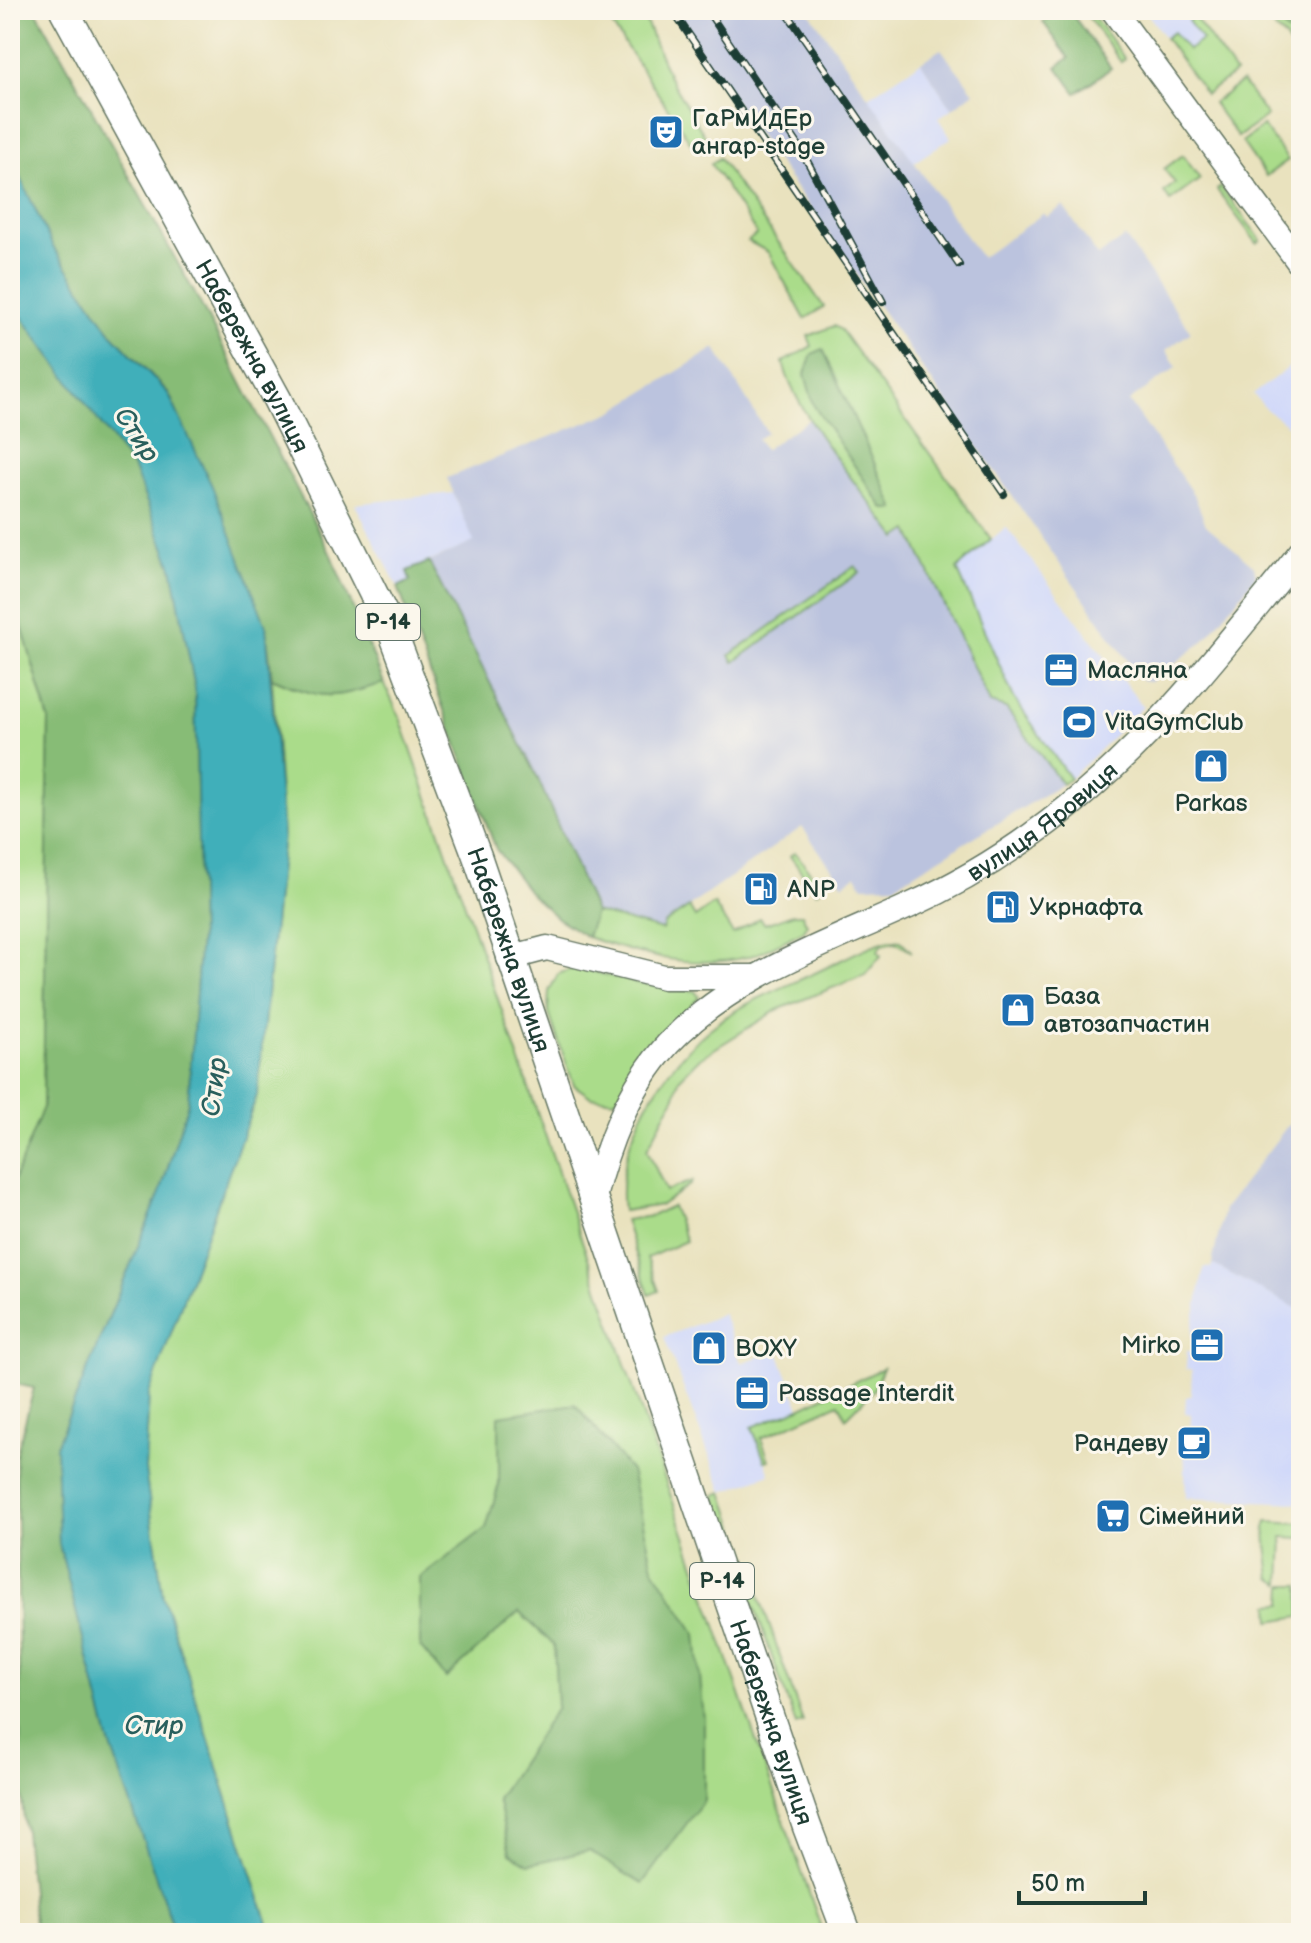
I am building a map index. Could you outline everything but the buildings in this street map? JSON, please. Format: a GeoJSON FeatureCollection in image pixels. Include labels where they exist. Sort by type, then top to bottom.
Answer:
{"type":"FeatureCollection","features":[{"type":"Feature","properties":{"kind":"main road","name":"Набережна вулиця"},"geometry":{"type":"LineString","coordinates":[[64,10],[277,399],[393,633],[477,856],[509,958],[807,1827],[847,1933]]}},
{"type":"Feature","properties":{"kind":"main road"},"geometry":{"type":"LineString","coordinates":[[1113,10],[1301,265]]}},
{"type":"Feature","properties":{"kind":"main road","name":"вулиця Яровиця"},"geometry":{"type":"LineString","coordinates":[[593,1201],[613,1133],[647,1071],[689,1024],[755,977],[953,883],[993,862],[1049,823],[1092,788],[1166,716],[1301,552]]}},
{"type":"Feature","properties":{"kind":"main road","name":"вулиця Яровиця"},"geometry":{"type":"LineString","coordinates":[[509,958],[547,948],[664,977],[755,977]]}},
{"type":"Feature","properties":{"kind":"shaded area"},"geometry":{"type":"Polygon","coordinates":[[[671,10],[808,10],[981,258],[1044,213],[1047,217],[1063,206],[1098,256],[1125,237],[1191,332],[1166,350],[1177,367],[1129,401],[1195,497],[1206,525],[1254,566],[1256,576],[1204,641],[1150,682],[1142,681],[671,10]]]}},
{"type":"Feature","properties":{"kind":"shaded area"},"geometry":{"type":"Polygon","coordinates":[[[1145,10],[1203,10],[1188,21],[1202,40],[1188,51],[1174,32],[1165,38],[1145,10]]]}},
{"type":"Feature","properties":{"kind":"shaded area"},"geometry":{"type":"Polygon","coordinates":[[[941,49],[974,92],[952,109],[921,62],[941,49]]]}},
{"type":"Feature","properties":{"kind":"shaded area"},"geometry":{"type":"Polygon","coordinates":[[[921,62],[952,109],[938,118],[951,138],[913,163],[868,97],[921,62]]]}},
{"type":"Feature","properties":{"kind":"shaded area"},"geometry":{"type":"Polygon","coordinates":[[[715,348],[767,433],[757,439],[764,450],[811,418],[897,538],[908,530],[990,703],[1006,708],[1062,784],[895,885],[863,886],[856,875],[843,884],[802,827],[664,924],[663,931],[595,912],[535,772],[429,562],[474,542],[447,478],[612,412],[715,348]]]}},
{"type":"Feature","properties":{"kind":"shaded area"},"geometry":{"type":"Polygon","coordinates":[[[1301,358],[1301,427],[1297,432],[1267,410],[1253,394],[1301,358]]]}},
{"type":"Feature","properties":{"kind":"shaded area"},"geometry":{"type":"Polygon","coordinates":[[[453,493],[475,542],[407,571],[411,581],[398,587],[355,504],[453,493]]]}},
{"type":"Feature","properties":{"kind":"shaded area"},"geometry":{"type":"Polygon","coordinates":[[[1006,527],[1143,707],[1070,779],[1014,698],[957,569],[1006,527]]]}},
{"type":"Feature","properties":{"kind":"shaded area"},"geometry":{"type":"Polygon","coordinates":[[[1301,1108],[1301,1314],[1298,1309],[1212,1264],[1224,1209],[1301,1108]]]}},
{"type":"Feature","properties":{"kind":"shaded area"},"geometry":{"type":"Polygon","coordinates":[[[1212,1264],[1299,1309],[1301,1314],[1301,1503],[1186,1498],[1184,1444],[1190,1443],[1191,1414],[1185,1413],[1186,1397],[1191,1396],[1192,1370],[1186,1369],[1187,1351],[1192,1351],[1192,1330],[1204,1267],[1211,1268],[1212,1264]]]}},
{"type":"Feature","properties":{"kind":"shaded area"},"geometry":{"type":"Polygon","coordinates":[[[723,1314],[741,1363],[777,1350],[800,1408],[752,1427],[770,1474],[723,1492],[664,1337],[723,1314]]]}},
{"type":"Feature","properties":{"kind":"green space"},"geometry":{"type":"Polygon","coordinates":[[[10,10],[36,10],[199,301],[331,555],[384,683],[328,695],[304,691],[272,678],[266,626],[169,393],[111,333],[53,247],[10,156],[10,10]]]}},
{"type":"Feature","properties":{"kind":"green space"},"geometry":{"type":"Polygon","coordinates":[[[602,10],[641,10],[670,79],[712,148],[706,152],[693,146],[602,10]]]}},
{"type":"Feature","properties":{"kind":"green space"},"geometry":{"type":"Polygon","coordinates":[[[1053,10],[1069,10],[1111,68],[1076,93],[1057,67],[1069,58],[1043,22],[1055,13],[1053,10]]]}},
{"type":"Feature","properties":{"kind":"green space"},"geometry":{"type":"Polygon","coordinates":[[[1083,10],[1089,10],[1125,59],[1121,62],[1083,10]]]}},
{"type":"Feature","properties":{"kind":"green space"},"geometry":{"type":"Polygon","coordinates":[[[1255,10],[1300,10],[1301,64],[1285,38],[1255,10]]]}},
{"type":"Feature","properties":{"kind":"green space"},"geometry":{"type":"Polygon","coordinates":[[[1265,10],[1295,10],[1301,18],[1301,34],[1298,36],[1287,32],[1265,10]]]}},
{"type":"Feature","properties":{"kind":"green space"},"geometry":{"type":"Polygon","coordinates":[[[1194,16],[1235,73],[1206,94],[1165,38],[1173,32],[1188,50],[1202,40],[1188,21],[1194,16]]]}},
{"type":"Feature","properties":{"kind":"green space"},"geometry":{"type":"Polygon","coordinates":[[[1242,82],[1267,116],[1238,137],[1213,103],[1242,82]]]}},
{"type":"Feature","properties":{"kind":"green space"},"geometry":{"type":"Polygon","coordinates":[[[1263,126],[1288,160],[1266,176],[1242,142],[1263,126]]]}},
{"type":"Feature","properties":{"kind":"green space"},"geometry":{"type":"Polygon","coordinates":[[[1183,155],[1200,179],[1170,201],[1164,192],[1175,183],[1164,169],[1183,155]]]}},
{"type":"Feature","properties":{"kind":"green space"},"geometry":{"type":"Polygon","coordinates":[[[719,158],[824,307],[805,319],[768,252],[748,241],[757,234],[711,164],[719,158]]]}},
{"type":"Feature","properties":{"kind":"green space"},"geometry":{"type":"Polygon","coordinates":[[[1221,187],[1261,240],[1257,243],[1217,190],[1221,187]]]}},
{"type":"Feature","properties":{"kind":"green space"},"geometry":{"type":"Polygon","coordinates":[[[10,301],[134,469],[172,567],[195,688],[200,938],[188,1103],[160,1193],[56,1446],[59,1544],[109,1740],[175,1933],[35,1933],[21,1791],[16,1456],[34,1388],[10,1383],[10,1190],[43,1107],[49,720],[10,585],[10,301]]]}},
{"type":"Feature","properties":{"kind":"green space"},"geometry":{"type":"Polygon","coordinates":[[[834,326],[841,330],[991,539],[957,569],[1014,698],[1070,779],[1062,784],[1006,708],[990,703],[909,530],[897,538],[801,405],[783,362],[812,346],[808,336],[834,326]]]}},
{"type":"Feature","properties":{"kind":"green space"},"geometry":{"type":"Polygon","coordinates":[[[823,349],[895,509],[884,509],[814,406],[805,374],[812,354],[823,349]]]}},
{"type":"Feature","properties":{"kind":"green space"},"geometry":{"type":"Polygon","coordinates":[[[429,562],[535,772],[595,912],[587,937],[557,918],[530,893],[496,849],[398,587],[410,581],[407,571],[429,562]]]}},
{"type":"Feature","properties":{"kind":"green space"},"geometry":{"type":"Polygon","coordinates":[[[855,566],[860,572],[734,662],[730,655],[855,566]]]}},
{"type":"Feature","properties":{"kind":"green space"},"geometry":{"type":"Polygon","coordinates":[[[10,585],[49,720],[43,1108],[10,1190],[10,585]]]}},
{"type":"Feature","properties":{"kind":"green space"},"geometry":{"type":"Polygon","coordinates":[[[272,678],[304,691],[327,695],[384,683],[400,718],[823,1933],[271,1933],[163,1597],[145,1470],[149,1394],[257,1095],[283,835],[272,678]]]}},
{"type":"Feature","properties":{"kind":"green space"},"geometry":{"type":"Polygon","coordinates":[[[795,852],[822,887],[816,892],[790,856],[795,852]]]}},
{"type":"Feature","properties":{"kind":"green space"},"geometry":{"type":"Polygon","coordinates":[[[714,904],[733,934],[760,918],[765,924],[802,914],[807,925],[804,931],[769,949],[727,961],[666,959],[587,937],[595,912],[662,930],[664,924],[689,907],[695,917],[714,904]]]}},
{"type":"Feature","properties":{"kind":"green space"},"geometry":{"type":"Polygon","coordinates":[[[890,940],[901,941],[912,952],[895,942],[881,945],[878,951],[881,956],[865,975],[777,1010],[700,1058],[679,1079],[675,1096],[647,1149],[666,1191],[692,1181],[691,1184],[661,1205],[623,1211],[622,1184],[635,1131],[662,1081],[699,1039],[730,1014],[754,1000],[890,940]]]}},
{"type":"Feature","properties":{"kind":"green space"},"geometry":{"type":"Polygon","coordinates":[[[577,967],[636,983],[695,991],[699,997],[615,1100],[591,1097],[574,1085],[548,1011],[549,991],[558,974],[577,967]]]}},
{"type":"Feature","properties":{"kind":"green space"},"geometry":{"type":"Polygon","coordinates":[[[672,1206],[686,1241],[647,1258],[659,1291],[649,1295],[625,1220],[651,1216],[672,1206]]]}},
{"type":"Feature","properties":{"kind":"green space"},"geometry":{"type":"Polygon","coordinates":[[[883,1368],[873,1391],[846,1418],[839,1403],[761,1438],[769,1460],[765,1461],[752,1427],[883,1368]]]}},
{"type":"Feature","properties":{"kind":"green space"},"geometry":{"type":"Polygon","coordinates":[[[575,1404],[631,1471],[653,1567],[696,1634],[704,1719],[704,1800],[642,1884],[589,1851],[529,1864],[510,1853],[497,1799],[557,1707],[554,1645],[519,1612],[446,1678],[420,1647],[420,1578],[486,1528],[499,1484],[499,1416],[575,1404]]]}},
{"type":"Feature","properties":{"kind":"green space"},"geometry":{"type":"Polygon","coordinates":[[[723,1492],[803,1722],[796,1725],[715,1495],[723,1492]]]}},
{"type":"Feature","properties":{"kind":"green space"},"geometry":{"type":"Polygon","coordinates":[[[1267,1521],[1301,1523],[1301,1538],[1283,1537],[1281,1584],[1271,1578],[1265,1528],[1267,1521]]]}},
{"type":"Feature","properties":{"kind":"green space"},"geometry":{"type":"Polygon","coordinates":[[[1284,1585],[1300,1585],[1301,1616],[1271,1621],[1270,1605],[1283,1604],[1284,1585]]]}},
{"type":"Feature","properties":{"kind":"water","name":"Стир"},"geometry":{"type":"Polygon","coordinates":[[[10,156],[53,247],[111,333],[168,393],[212,486],[266,626],[283,835],[257,1095],[149,1394],[145,1470],[163,1597],[271,1933],[175,1933],[109,1740],[59,1544],[56,1446],[160,1193],[188,1103],[200,938],[195,688],[172,567],[134,469],[10,301],[10,156]]]}},
{"type":"Feature","properties":{"kind":"railway"},"geometry":{"type":"LineString","coordinates":[[672,10],[1004,494]]}},
{"type":"Feature","properties":{"kind":"railway"},"geometry":{"type":"LineString","coordinates":[[707,10],[799,146],[883,302]]}},
{"type":"Feature","properties":{"kind":"railway"},"geometry":{"type":"LineString","coordinates":[[785,10],[959,265]]}},
{"type":"Feature","properties":{"kind":"place","name":"ГаРмИдЕр ангар-stage"},"geometry":{"type":"Point","coordinates":[666,132]}},
{"type":"Feature","properties":{"kind":"place","name":"Масляна"},"geometry":{"type":"Point","coordinates":[1061,670]}},
{"type":"Feature","properties":{"kind":"place","name":"VitaGymClub"},"geometry":{"type":"Point","coordinates":[1079,722]}},
{"type":"Feature","properties":{"kind":"place","name":"Parkas"},"geometry":{"type":"Point","coordinates":[1211,766]}},
{"type":"Feature","properties":{"kind":"place","name":"ANP"},"geometry":{"type":"Point","coordinates":[761,889]}},
{"type":"Feature","properties":{"kind":"place","name":"Укрнафта"},"geometry":{"type":"Point","coordinates":[1003,907]}},
{"type":"Feature","properties":{"kind":"place","name":"База автозапчастин"},"geometry":{"type":"Point","coordinates":[1018,1010]}},
{"type":"Feature","properties":{"kind":"place","name":"Mirko"},"geometry":{"type":"Point","coordinates":[1207,1345]}},
{"type":"Feature","properties":{"kind":"place","name":"BOXY"},"geometry":{"type":"Point","coordinates":[709,1348]}},
{"type":"Feature","properties":{"kind":"place","name":"Passage Interdit"},"geometry":{"type":"Point","coordinates":[752,1393]}},
{"type":"Feature","properties":{"kind":"place","name":"Рандеву"},"geometry":{"type":"Point","coordinates":[1194,1443]}},
{"type":"Feature","properties":{"kind":"place","name":"Сімейний"},"geometry":{"type":"Point","coordinates":[1113,1516]}}]}
